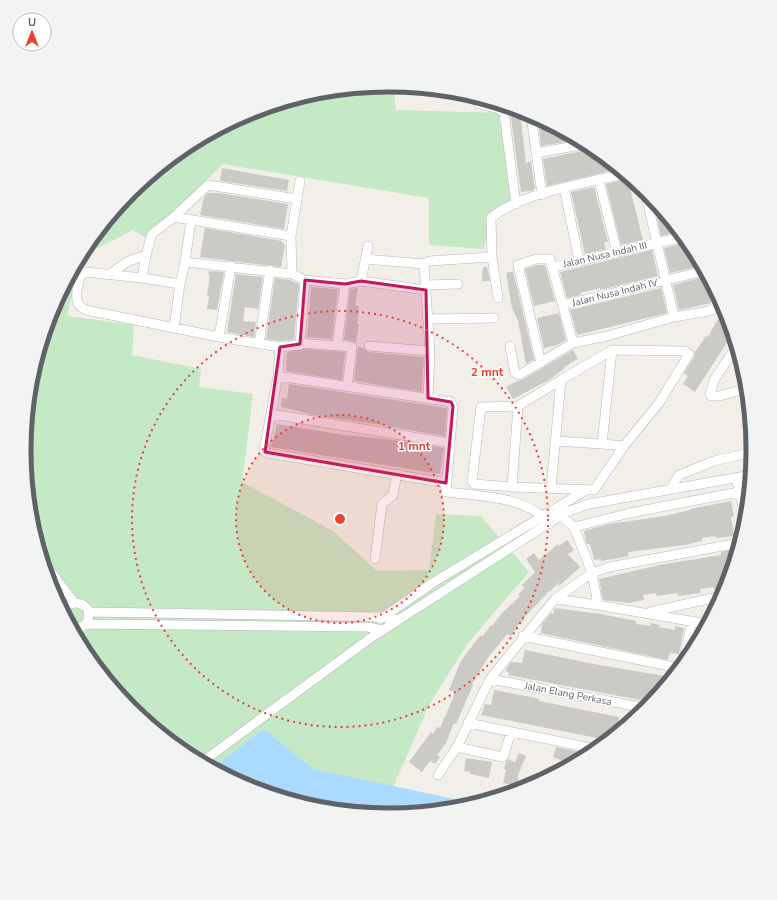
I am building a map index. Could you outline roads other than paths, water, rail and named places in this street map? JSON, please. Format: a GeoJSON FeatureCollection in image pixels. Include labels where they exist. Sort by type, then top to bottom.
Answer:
{"type":"FeatureCollection","features":[{"type":"Feature","properties":{"kind":"street"},"geometry":{"type":"LineString","coordinates":[[501,110],[504,113],[516,204]]}},
{"type":"Feature","properties":{"kind":"street"},"geometry":{"type":"LineString","coordinates":[[533,123],[542,195]]}},
{"type":"Feature","properties":{"kind":"street"},"geometry":{"type":"LineString","coordinates":[[536,153],[576,146]]}},
{"type":"Feature","properties":{"kind":"street"},"geometry":{"type":"LineString","coordinates":[[498,298],[492,258],[491,218],[516,204],[542,195],[564,188],[617,176]]}},
{"type":"Feature","properties":{"kind":"street"},"geometry":{"type":"LineString","coordinates":[[599,180],[617,252]]}},
{"type":"Feature","properties":{"kind":"street"},"geometry":{"type":"LineString","coordinates":[[292,274],[291,236],[300,181]]}},
{"type":"Feature","properties":{"kind":"street"},"geometry":{"type":"LineString","coordinates":[[142,278],[152,234],[211,185],[297,199]]}},
{"type":"Feature","properties":{"kind":"street"},"geometry":{"type":"LineString","coordinates":[[564,188],[579,260]]}},
{"type":"Feature","properties":{"kind":"street"},"geometry":{"type":"LineString","coordinates":[[653,209],[657,242],[674,317]]}},
{"type":"Feature","properties":{"kind":"street"},"geometry":{"type":"LineString","coordinates":[[174,217],[291,236]]}},
{"type":"Feature","properties":{"kind":"street"},"geometry":{"type":"LineString","coordinates":[[174,328],[191,220]]}},
{"type":"Feature","properties":{"kind":"street","name":"Jalan Nusa Indah III"},"geometry":{"type":"LineString","coordinates":[[552,266],[677,238]]}},
{"type":"Feature","properties":{"kind":"street"},"geometry":{"type":"LineString","coordinates":[[361,281],[368,246]]}},
{"type":"Feature","properties":{"kind":"street"},"geometry":{"type":"LineString","coordinates":[[108,275],[123,264],[146,255]]}},
{"type":"Feature","properties":{"kind":"street"},"geometry":{"type":"LineString","coordinates":[[365,259],[424,264],[429,261],[492,258]]}},
{"type":"Feature","properties":{"kind":"street"},"geometry":{"type":"LineString","coordinates":[[541,363],[517,267],[544,258],[550,259],[573,343]]}},
{"type":"Feature","properties":{"kind":"street"},"geometry":{"type":"LineString","coordinates":[[185,262],[270,270],[292,274],[305,280],[344,284],[361,281],[426,288],[458,284]]}},
{"type":"Feature","properties":{"kind":"street"},"geometry":{"type":"LineString","coordinates":[[424,264],[430,351],[428,398]]}},
{"type":"Feature","properties":{"kind":"street"},"geometry":{"type":"LineString","coordinates":[[219,338],[231,266]]}},
{"type":"Feature","properties":{"kind":"street"},"geometry":{"type":"LineString","coordinates":[[260,344],[270,270]]}},
{"type":"Feature","properties":{"kind":"street"},"geometry":{"type":"LineString","coordinates":[[180,284],[86,272],[80,276],[77,295],[80,308],[219,338],[280,347],[298,346],[300,343],[352,347],[347,387]]}},
{"type":"Feature","properties":{"kind":"street","name":"Jalan Nusa Indah IV"},"geometry":{"type":"LineString","coordinates":[[563,306],[699,273]]}},
{"type":"Feature","properties":{"kind":"street"},"geometry":{"type":"LineString","coordinates":[[300,343],[305,280]]}},
{"type":"Feature","properties":{"kind":"street"},"geometry":{"type":"LineString","coordinates":[[337,346],[344,284]]}},
{"type":"Feature","properties":{"kind":"street"},"geometry":{"type":"LineString","coordinates":[[510,346],[516,374],[521,374],[573,343],[607,336],[674,317],[709,311],[716,306]]}},
{"type":"Feature","properties":{"kind":"street"},"geometry":{"type":"LineString","coordinates":[[428,319],[494,318]]}},
{"type":"Feature","properties":{"kind":"street"},"geometry":{"type":"LineString","coordinates":[[368,346],[430,351]]}},
{"type":"Feature","properties":{"kind":"street"},"geometry":{"type":"LineString","coordinates":[[280,347],[278,376],[264,451],[268,453],[446,482]]}},
{"type":"Feature","properties":{"kind":"street"},"geometry":{"type":"LineString","coordinates":[[602,444],[612,350]]}},
{"type":"Feature","properties":{"kind":"street"},"geometry":{"type":"LineString","coordinates":[[78,628],[86,624],[379,628],[398,620],[549,524],[558,512],[590,490],[659,403],[689,354],[685,351],[612,350],[518,406],[481,407],[472,480],[476,484],[590,490],[605,502]]}},
{"type":"Feature","properties":{"kind":"street"},"geometry":{"type":"LineString","coordinates":[[732,352],[714,380],[710,394],[711,396],[720,396],[741,390]]}},
{"type":"Feature","properties":{"kind":"street"},"geometry":{"type":"LineString","coordinates":[[278,376],[453,403],[446,492],[511,501],[544,516],[549,524]]}},
{"type":"Feature","properties":{"kind":"street"},"geometry":{"type":"LineString","coordinates":[[551,488],[561,380]]}},
{"type":"Feature","properties":{"kind":"street"},"geometry":{"type":"LineString","coordinates":[[512,487],[518,406]]}},
{"type":"Feature","properties":{"kind":"street"},"geometry":{"type":"LineString","coordinates":[[271,414],[450,443]]}},
{"type":"Feature","properties":{"kind":"street"},"geometry":{"type":"LineString","coordinates":[[556,441],[624,446]]}},
{"type":"Feature","properties":{"kind":"street"},"geometry":{"type":"LineString","coordinates":[[674,489],[673,484],[679,475],[714,461],[746,454]]}},
{"type":"Feature","properties":{"kind":"street"},"geometry":{"type":"LineString","coordinates":[[375,559],[382,504],[393,495],[397,474]]}},
{"type":"Feature","properties":{"kind":"street"},"geometry":{"type":"LineString","coordinates":[[207,758],[369,639],[379,628],[382,617],[446,575],[544,516],[605,502],[745,476]]}},
{"type":"Feature","properties":{"kind":"street"},"geometry":{"type":"LineString","coordinates":[[736,478],[742,503]]}},
{"type":"Feature","properties":{"kind":"street"},"geometry":{"type":"LineString","coordinates":[[574,527],[630,513],[743,491]]}},
{"type":"Feature","properties":{"kind":"street"},"geometry":{"type":"LineString","coordinates":[[628,498],[630,513]]}},
{"type":"Feature","properties":{"kind":"street"},"geometry":{"type":"LineString","coordinates":[[558,512],[574,527],[592,573],[598,606]]}},
{"type":"Feature","properties":{"kind":"street"},"geometry":{"type":"LineString","coordinates":[[438,775],[457,747],[490,679],[523,636],[555,599],[592,573],[609,567],[734,544]]}},
{"type":"Feature","properties":{"kind":"street"},"geometry":{"type":"LineString","coordinates":[[54,576],[74,602],[84,605],[89,612],[88,621],[86,624]]}},
{"type":"Feature","properties":{"kind":"street"},"geometry":{"type":"LineString","coordinates":[[645,613],[714,598]]}},
{"type":"Feature","properties":{"kind":"street"},"geometry":{"type":"LineString","coordinates":[[555,599],[701,623]]}},
{"type":"Feature","properties":{"kind":"street"},"geometry":{"type":"LineString","coordinates":[[67,606],[74,602]]}},
{"type":"Feature","properties":{"kind":"street"},"geometry":{"type":"LineString","coordinates":[[89,612],[248,616],[382,617],[398,620]]}},
{"type":"Feature","properties":{"kind":"street"},"geometry":{"type":"LineString","coordinates":[[248,616],[248,626]]}},
{"type":"Feature","properties":{"kind":"street"},"geometry":{"type":"LineString","coordinates":[[686,649],[692,621]]}},
{"type":"Feature","properties":{"kind":"street"},"geometry":{"type":"LineString","coordinates":[[523,636],[673,667]]}},
{"type":"Feature","properties":{"kind":"street","name":"Jalan Elang Perkasa"},"geometry":{"type":"LineString","coordinates":[[490,679],[637,706]]}},
{"type":"Feature","properties":{"kind":"street"},"geometry":{"type":"LineString","coordinates":[[468,722],[587,747]]}},
{"type":"Feature","properties":{"kind":"street"},"geometry":{"type":"LineString","coordinates":[[457,747],[502,756],[504,755],[511,732]]}},
{"type":"Feature","properties":{"kind":"water"},"geometry":{"type":"Polygon","coordinates":[[[264,729],[313,769],[461,800],[412,807],[388,808],[365,807],[319,801],[274,789],[230,771],[217,764],[264,729]]]}}]}
